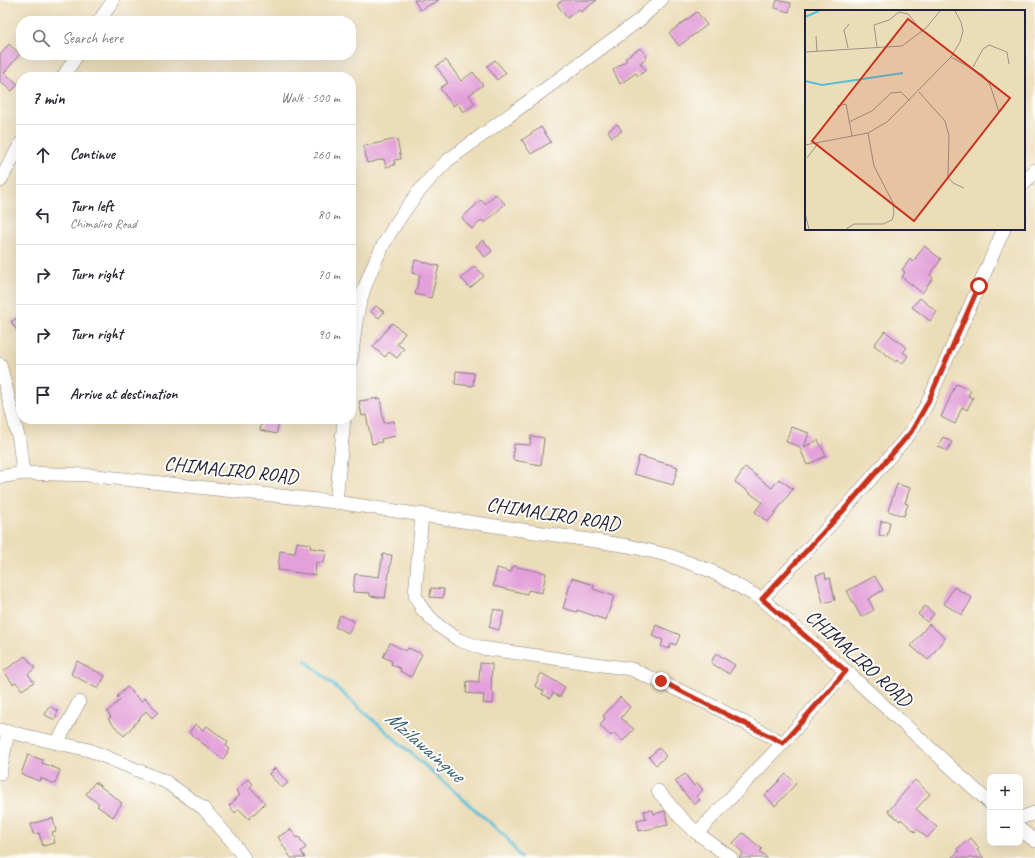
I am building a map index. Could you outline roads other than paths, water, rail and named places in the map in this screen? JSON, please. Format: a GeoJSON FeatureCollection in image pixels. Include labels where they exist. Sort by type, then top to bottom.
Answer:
{"type":"FeatureCollection","features":[{"type":"Feature","properties":{"kind":"street"},"geometry":{"type":"LineString","coordinates":[[356,326],[359,306],[372,269],[410,200],[426,181],[447,161],[638,21],[661,0]]}},
{"type":"Feature","properties":{"kind":"street"},"geometry":{"type":"LineString","coordinates":[[102,16],[113,1]]}},
{"type":"Feature","properties":{"kind":"street"},"geometry":{"type":"LineString","coordinates":[[66,72],[74,60]]}},
{"type":"Feature","properties":{"kind":"street"},"geometry":{"type":"LineString","coordinates":[[0,181],[16,152]]}},
{"type":"Feature","properties":{"kind":"street"},"geometry":{"type":"LineString","coordinates":[[1025,183],[1035,170]]}},
{"type":"Feature","properties":{"kind":"street"},"geometry":{"type":"LineString","coordinates":[[762,599],[843,511],[911,432],[927,404],[1004,230]]}},
{"type":"Feature","properties":{"kind":"street"},"geometry":{"type":"LineString","coordinates":[[0,364],[19,440],[23,473]]}},
{"type":"Feature","properties":{"kind":"street"},"geometry":{"type":"LineString","coordinates":[[336,502],[344,424]]}},
{"type":"Feature","properties":{"kind":"street","name":"CHIMALIRO ROAD"},"geometry":{"type":"LineString","coordinates":[[0,477],[23,473],[86,475],[336,502],[629,546],[671,556],[711,570],[762,599],[846,671],[987,799]]}},
{"type":"Feature","properties":{"kind":"street"},"geometry":{"type":"LineString","coordinates":[[422,514],[415,595],[422,609],[440,627],[459,640],[482,648],[631,669],[700,700],[783,743]]}},
{"type":"Feature","properties":{"kind":"street"},"geometry":{"type":"LineString","coordinates":[[698,833],[783,743],[846,671]]}},
{"type":"Feature","properties":{"kind":"street"},"geometry":{"type":"LineString","coordinates":[[57,742],[79,702]]}},
{"type":"Feature","properties":{"kind":"street"},"geometry":{"type":"LineString","coordinates":[[0,773],[4,731],[89,750],[166,782],[203,808],[232,841],[244,858]]}},
{"type":"Feature","properties":{"kind":"street"},"geometry":{"type":"LineString","coordinates":[[658,790],[680,818],[731,858]]}},
{"type":"Feature","properties":{"kind":"street"},"geometry":{"type":"LineString","coordinates":[[1023,817],[1035,813]]}},
{"type":"Feature","properties":{"kind":"street"},"geometry":{"type":"LineString","coordinates":[[1023,831],[1035,841]]}},
{"type":"Feature","properties":{"kind":"waterway","name":"Mzilawaingwe"},"geometry":{"type":"LineString","coordinates":[[305,660],[506,837],[521,858]]}}]}
